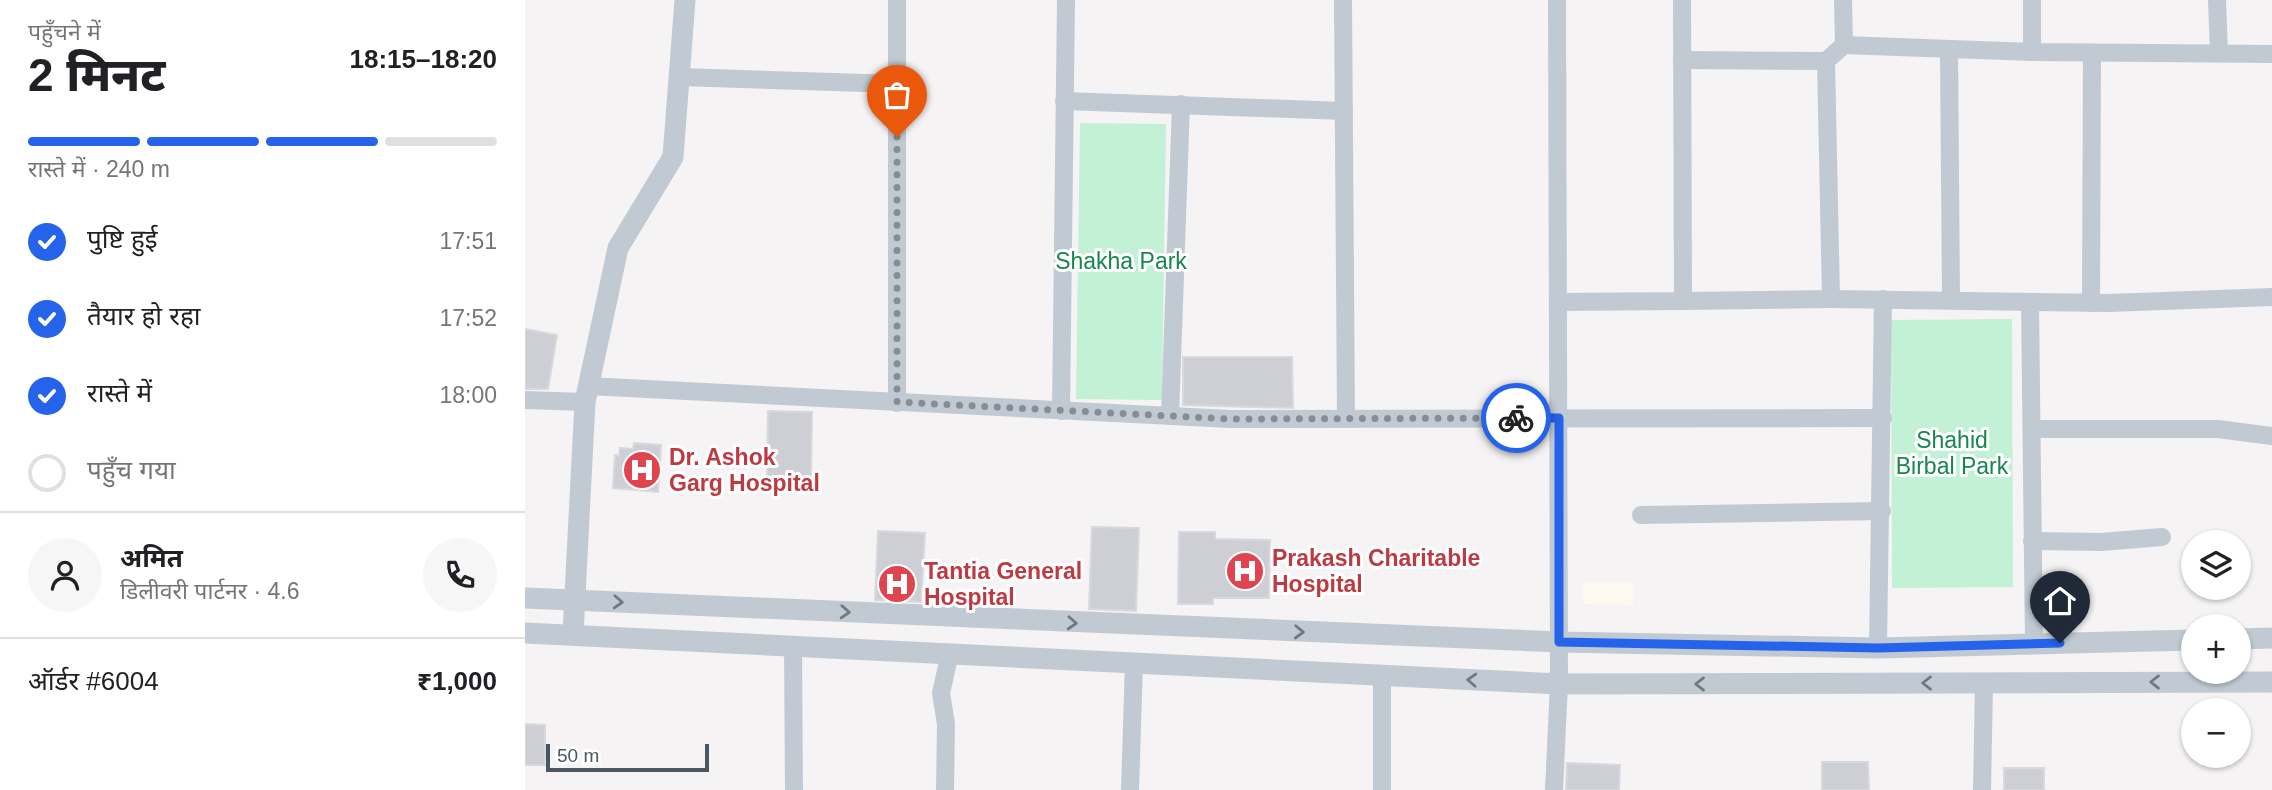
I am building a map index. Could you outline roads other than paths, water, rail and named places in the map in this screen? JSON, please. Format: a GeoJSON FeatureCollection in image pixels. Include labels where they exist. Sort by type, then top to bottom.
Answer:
{"type":"FeatureCollection","features":[{"type":"Feature","properties":{"kind":"street"},"geometry":{"type":"LineString","coordinates":[[573,634],[586,394],[618,248],[673,157],[685,0]]}},
{"type":"Feature","properties":{"kind":"street"},"geometry":{"type":"LineString","coordinates":[[897,0],[897,402]]}},
{"type":"Feature","properties":{"kind":"street"},"geometry":{"type":"LineString","coordinates":[[1061,411],[1066,0]]}},
{"type":"Feature","properties":{"kind":"street"},"geometry":{"type":"LineString","coordinates":[[1343,0],[1346,418]]}},
{"type":"Feature","properties":{"kind":"street"},"geometry":{"type":"LineString","coordinates":[[1554,790],[1559,684],[1557,0]]}},
{"type":"Feature","properties":{"kind":"street"},"geometry":{"type":"LineString","coordinates":[[1682,0],[1683,301]]}},
{"type":"Feature","properties":{"kind":"street"},"geometry":{"type":"LineString","coordinates":[[1843,0],[1844,46]]}},
{"type":"Feature","properties":{"kind":"street"},"geometry":{"type":"LineString","coordinates":[[2032,0],[2032,52]]}},
{"type":"Feature","properties":{"kind":"street"},"geometry":{"type":"LineString","coordinates":[[2217,0],[2219,53]]}},
{"type":"Feature","properties":{"kind":"street"},"geometry":{"type":"LineString","coordinates":[[1682,60],[1826,61],[1844,46],[2032,52],[2272,54]]}},
{"type":"Feature","properties":{"kind":"street"},"geometry":{"type":"LineString","coordinates":[[1949,49],[1951,300]]}},
{"type":"Feature","properties":{"kind":"street"},"geometry":{"type":"LineString","coordinates":[[2091,303],[2092,53]]}},
{"type":"Feature","properties":{"kind":"street"},"geometry":{"type":"LineString","coordinates":[[1826,61],[1831,299]]}},
{"type":"Feature","properties":{"kind":"street"},"geometry":{"type":"LineString","coordinates":[[680,77],[897,84]]}},
{"type":"Feature","properties":{"kind":"street"},"geometry":{"type":"LineString","coordinates":[[1064,101],[1344,111]]}},
{"type":"Feature","properties":{"kind":"street"},"geometry":{"type":"LineString","coordinates":[[1170,416],[1181,104]]}},
{"type":"Feature","properties":{"kind":"street"},"geometry":{"type":"LineString","coordinates":[[1558,302],[1883,299],[2091,303],[2272,297]]}},
{"type":"Feature","properties":{"kind":"street"},"geometry":{"type":"LineString","coordinates":[[1878,648],[1883,299]]}},
{"type":"Feature","properties":{"kind":"street"},"geometry":{"type":"LineString","coordinates":[[2030,302],[2034,644]]}},
{"type":"Feature","properties":{"kind":"street"},"geometry":{"type":"LineString","coordinates":[[525,400],[586,394],[897,402],[1170,416],[1883,418]]}},
{"type":"Feature","properties":{"kind":"street"},"geometry":{"type":"LineString","coordinates":[[2032,429],[2218,429],[2272,436]]}},
{"type":"Feature","properties":{"kind":"street"},"geometry":{"type":"LineString","coordinates":[[1641,515],[1882,511]]}},
{"type":"Feature","properties":{"kind":"street"},"geometry":{"type":"LineString","coordinates":[[2032,541],[2101,542],[2162,537]]}},
{"type":"Feature","properties":{"kind":"street"},"geometry":{"type":"LineString","coordinates":[[525,598],[1559,642],[1878,648],[2181,640]]}},
{"type":"Feature","properties":{"kind":"street"},"geometry":{"type":"LineString","coordinates":[[525,633],[1559,684],[2272,682]]}},
{"type":"Feature","properties":{"kind":"street"},"geometry":{"type":"LineString","coordinates":[[2251,639],[2272,638]]}},
{"type":"Feature","properties":{"kind":"street"},"geometry":{"type":"LineString","coordinates":[[793,646],[794,790]]}},
{"type":"Feature","properties":{"kind":"street"},"geometry":{"type":"LineString","coordinates":[[945,790],[946,724],[941,693],[950,653]]}},
{"type":"Feature","properties":{"kind":"street"},"geometry":{"type":"LineString","coordinates":[[1130,790],[1133,663]]}},
{"type":"Feature","properties":{"kind":"street"},"geometry":{"type":"LineString","coordinates":[[1382,790],[1383,675]]}},
{"type":"Feature","properties":{"kind":"street"},"geometry":{"type":"LineString","coordinates":[[1982,790],[1984,683]]}},
{"type":"Feature","properties":{"kind":"place","name":"Dr. Ashok Garg Hospital"},"geometry":{"type":"Point","coordinates":[642,470]}},
{"type":"Feature","properties":{"kind":"place","name":"Prakash Charitable Hospital"},"geometry":{"type":"Point","coordinates":[1245,571]}},
{"type":"Feature","properties":{"kind":"place","name":"Tantia General Hospital"},"geometry":{"type":"Point","coordinates":[897,584]}},
{"type":"Feature","properties":{"kind":"park label","name":"Shakha Park"},"geometry":{"type":"Point","coordinates":[1121,261]}},
{"type":"Feature","properties":{"kind":"park label","name":"Shahid Birbal Park"},"geometry":{"type":"Point","coordinates":[1952,453]}}]}
